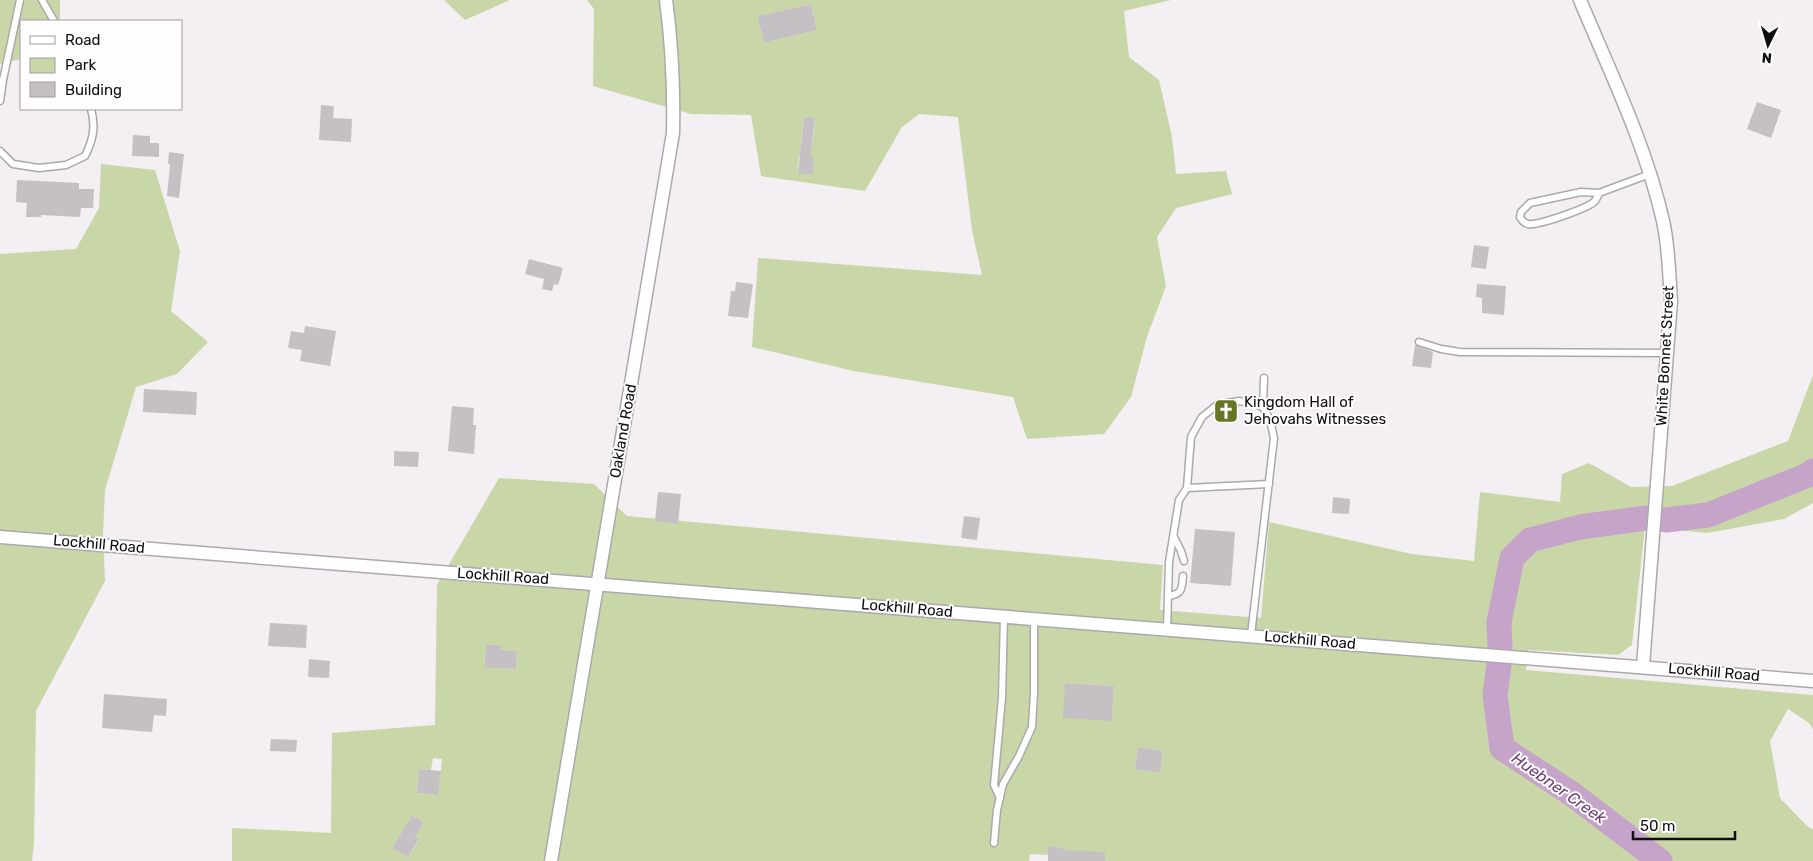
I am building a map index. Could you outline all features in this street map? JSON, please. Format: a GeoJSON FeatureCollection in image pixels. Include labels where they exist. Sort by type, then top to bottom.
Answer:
{"type":"FeatureCollection","features":[{"type":"Feature","properties":{"kind":"street","name":"Oakland Road"},"geometry":{"type":"LineString","coordinates":[[551,861],[673,133],[673,59],[666,0]]}},
{"type":"Feature","properties":{"kind":"street","name":"White Bonnet Street"},"geometry":{"type":"LineString","coordinates":[[1580,0],[1642,149],[1664,224],[1668,254],[1671,301],[1642,666]]}},
{"type":"Feature","properties":{"kind":"street","name":"Lockhill Road"},"geometry":{"type":"LineString","coordinates":[[0,537],[1813,680]]}},
{"type":"Feature","properties":{"kind":"lane"},"geometry":{"type":"LineString","coordinates":[[0,101],[20,0]]}},
{"type":"Feature","properties":{"kind":"lane"},"geometry":{"type":"LineString","coordinates":[[42,0],[53,20]]}},
{"type":"Feature","properties":{"kind":"lane"},"geometry":{"type":"LineString","coordinates":[[0,151],[13,164],[39,168],[66,165],[85,156],[93,140],[94,120],[91,110]]}},
{"type":"Feature","properties":{"kind":"lane"},"geometry":{"type":"LineString","coordinates":[[1599,193],[1595,201],[1586,206],[1537,224],[1528,224],[1522,221],[1520,217],[1521,212],[1530,203],[1581,192],[1599,193],[1650,174]]}},
{"type":"Feature","properties":{"kind":"lane"},"geometry":{"type":"LineString","coordinates":[[1419,342],[1441,349],[1460,352],[1667,353]]}},
{"type":"Feature","properties":{"kind":"lane"},"geometry":{"type":"LineString","coordinates":[[1251,635],[1274,438],[1270,420],[1263,407],[1264,378]]}},
{"type":"Feature","properties":{"kind":"lane"},"geometry":{"type":"LineString","coordinates":[[1167,629],[1169,562],[1179,500],[1187,488],[1191,437],[1202,417],[1217,406],[1239,401],[1263,407]]}},
{"type":"Feature","properties":{"kind":"lane"},"geometry":{"type":"LineString","coordinates":[[1187,488],[1269,484]]}},
{"type":"Feature","properties":{"kind":"lane"},"geometry":{"type":"LineString","coordinates":[[1174,537],[1184,561]]}},
{"type":"Feature","properties":{"kind":"lane"},"geometry":{"type":"LineString","coordinates":[[1169,596],[1177,595],[1182,588],[1183,576]]}},
{"type":"Feature","properties":{"kind":"lane"},"geometry":{"type":"LineString","coordinates":[[1000,798],[994,785],[1002,698],[1004,616]]}},
{"type":"Feature","properties":{"kind":"lane"},"geometry":{"type":"LineString","coordinates":[[994,843],[1003,784],[1019,756],[1032,727],[1034,618]]}},
{"type":"Feature","properties":{"kind":"green space"},"geometry":{"type":"Polygon","coordinates":[[[0,0],[60,0],[60,20],[20,20],[20,59],[0,64],[0,0]]]}},
{"type":"Feature","properties":{"kind":"green space"},"geometry":{"type":"Polygon","coordinates":[[[444,0],[510,0],[465,20],[444,0]]]}},
{"type":"Feature","properties":{"kind":"green space"},"geometry":{"type":"Polygon","coordinates":[[[587,0],[1171,0],[1124,11],[1129,57],[1159,80],[1172,137],[1176,174],[1226,171],[1232,194],[1176,208],[1157,237],[1166,286],[1147,337],[1131,397],[1104,434],[1027,439],[1013,397],[854,371],[752,347],[758,258],[982,275],[972,230],[958,117],[919,114],[902,127],[865,191],[761,176],[751,115],[691,114],[593,86],[594,9],[587,0]],[[811,4],[757,16],[764,43],[817,30],[811,4]],[[804,117],[801,143],[812,144],[815,119],[804,117]],[[799,157],[798,173],[813,174],[814,157],[799,157]]]}},
{"type":"Feature","properties":{"kind":"green space"},"geometry":{"type":"Polygon","coordinates":[[[101,164],[155,170],[180,251],[171,311],[208,342],[177,374],[136,387],[105,490],[103,535],[105,581],[36,711],[34,843],[32,861],[0,861],[0,254],[76,249],[99,208],[101,164]]]}},
{"type":"Feature","properties":{"kind":"green space"},"geometry":{"type":"Polygon","coordinates":[[[1813,375],[1813,503],[1784,519],[1707,533],[1645,527],[1632,645],[1618,655],[1528,650],[1526,670],[1813,695],[1813,729],[1809,723],[1788,709],[1770,741],[1780,798],[1808,827],[1813,829],[1813,861],[1087,861],[1088,851],[1077,851],[1062,861],[1063,848],[1049,847],[1048,855],[1030,854],[1029,861],[232,861],[232,828],[331,833],[332,733],[435,725],[437,585],[499,478],[594,484],[627,516],[1163,565],[1160,610],[1261,618],[1269,522],[1412,554],[1474,561],[1480,492],[1560,502],[1562,474],[1589,463],[1631,487],[1672,486],[1788,441],[1813,375]],[[486,644],[484,666],[516,669],[517,651],[500,650],[500,645],[486,644]],[[1065,683],[1112,720],[1114,686],[1065,683]],[[1138,747],[1135,769],[1160,773],[1163,751],[1138,747]],[[433,758],[431,770],[419,769],[417,793],[438,795],[442,759],[433,758]],[[412,815],[392,848],[408,857],[419,840],[415,837],[424,823],[412,815]]]}},
{"type":"Feature","properties":{"kind":"building"},"geometry":{"type":"Polygon","coordinates":[[[811,4],[817,30],[764,43],[757,16],[811,4]]]}},
{"type":"Feature","properties":{"kind":"building"},"geometry":{"type":"Polygon","coordinates":[[[1757,102],[1781,110],[1771,138],[1747,129],[1757,102]]]}},
{"type":"Feature","properties":{"kind":"building"},"geometry":{"type":"Polygon","coordinates":[[[321,105],[334,106],[333,118],[352,119],[351,142],[319,140],[321,105]]]}},
{"type":"Feature","properties":{"kind":"building"},"geometry":{"type":"Polygon","coordinates":[[[804,117],[815,118],[810,157],[814,157],[813,174],[798,174],[804,117]]]}},
{"type":"Feature","properties":{"kind":"building"},"geometry":{"type":"Polygon","coordinates":[[[133,135],[150,136],[150,143],[159,143],[159,157],[132,156],[133,135]]]}},
{"type":"Feature","properties":{"kind":"building"},"geometry":{"type":"Polygon","coordinates":[[[169,152],[184,154],[179,198],[167,196],[170,164],[168,164],[169,152]]]}},
{"type":"Feature","properties":{"kind":"building"},"geometry":{"type":"Polygon","coordinates":[[[17,180],[79,183],[79,189],[94,189],[93,208],[81,208],[80,217],[41,215],[41,217],[26,217],[27,203],[16,202],[17,180]]]}},
{"type":"Feature","properties":{"kind":"building"},"geometry":{"type":"Polygon","coordinates":[[[1474,245],[1489,247],[1486,269],[1471,267],[1474,245]]]}},
{"type":"Feature","properties":{"kind":"building"},"geometry":{"type":"Polygon","coordinates":[[[529,259],[563,268],[558,285],[554,284],[552,291],[542,289],[544,279],[525,274],[529,259]]]}},
{"type":"Feature","properties":{"kind":"building"},"geometry":{"type":"Polygon","coordinates":[[[736,282],[753,284],[748,318],[728,316],[731,291],[735,291],[736,282]]]}},
{"type":"Feature","properties":{"kind":"building"},"geometry":{"type":"Polygon","coordinates":[[[1477,284],[1506,286],[1504,315],[1482,313],[1482,298],[1476,297],[1477,284]]]}},
{"type":"Feature","properties":{"kind":"building"},"geometry":{"type":"Polygon","coordinates":[[[305,326],[336,331],[330,366],[300,361],[302,350],[288,348],[291,331],[304,333],[305,326]]]}},
{"type":"Feature","properties":{"kind":"building"},"geometry":{"type":"Polygon","coordinates":[[[1415,345],[1433,352],[1431,368],[1412,366],[1415,345]]]}},
{"type":"Feature","properties":{"kind":"building"},"geometry":{"type":"Polygon","coordinates":[[[144,389],[197,392],[196,415],[143,412],[144,389]]]}},
{"type":"Feature","properties":{"kind":"building"},"geometry":{"type":"Polygon","coordinates":[[[452,406],[474,408],[473,425],[476,425],[474,454],[448,451],[452,406]]]}},
{"type":"Feature","properties":{"kind":"building"},"geometry":{"type":"Polygon","coordinates":[[[394,451],[419,452],[418,467],[394,466],[394,451]]]}},
{"type":"Feature","properties":{"kind":"building"},"geometry":{"type":"Polygon","coordinates":[[[658,492],[681,494],[678,524],[655,521],[658,492]]]}},
{"type":"Feature","properties":{"kind":"building"},"geometry":{"type":"Polygon","coordinates":[[[1333,497],[1350,499],[1349,514],[1332,513],[1333,497]]]}},
{"type":"Feature","properties":{"kind":"building"},"geometry":{"type":"Polygon","coordinates":[[[964,516],[980,518],[977,540],[961,538],[964,516]]]}},
{"type":"Feature","properties":{"kind":"building"},"geometry":{"type":"Polygon","coordinates":[[[1195,529],[1235,532],[1231,586],[1190,583],[1195,529]]]}},
{"type":"Feature","properties":{"kind":"building"},"geometry":{"type":"Polygon","coordinates":[[[270,623],[307,625],[306,648],[268,646],[270,623]]]}},
{"type":"Feature","properties":{"kind":"building"},"geometry":{"type":"Polygon","coordinates":[[[486,644],[500,645],[500,650],[517,651],[516,669],[484,667],[486,644]]]}},
{"type":"Feature","properties":{"kind":"building"},"geometry":{"type":"Polygon","coordinates":[[[309,659],[330,661],[329,678],[308,677],[309,659]]]}},
{"type":"Feature","properties":{"kind":"building"},"geometry":{"type":"Polygon","coordinates":[[[1065,683],[1114,686],[1112,721],[1063,718],[1065,683]]]}},
{"type":"Feature","properties":{"kind":"building"},"geometry":{"type":"Polygon","coordinates":[[[104,694],[167,699],[166,716],[154,715],[152,732],[102,728],[104,694]]]}},
{"type":"Feature","properties":{"kind":"building"},"geometry":{"type":"Polygon","coordinates":[[[271,739],[297,740],[296,752],[270,751],[271,739]]]}},
{"type":"Feature","properties":{"kind":"building"},"geometry":{"type":"Polygon","coordinates":[[[1138,747],[1163,751],[1160,773],[1135,769],[1138,747]]]}},
{"type":"Feature","properties":{"kind":"building"},"geometry":{"type":"Polygon","coordinates":[[[419,769],[441,771],[438,795],[417,793],[419,769]]]}},
{"type":"Feature","properties":{"kind":"building"},"geometry":{"type":"Polygon","coordinates":[[[412,815],[424,823],[415,837],[419,839],[408,857],[392,848],[412,815]]]}},
{"type":"Feature","properties":{"kind":"building"},"geometry":{"type":"Polygon","coordinates":[[[1048,846],[1063,848],[1063,850],[1105,852],[1105,861],[1048,861],[1048,846]]]}},
{"type":"Feature","properties":{"kind":"waterway","name":"Huebner Creek"},"geometry":{"type":"LineString","coordinates":[[1666,520],[1708,515],[1808,475],[1813,471]]}},
{"type":"Feature","properties":{"kind":"waterway","name":"Huebner Creek"},"geometry":{"type":"LineString","coordinates":[[1500,645],[1499,622],[1512,558],[1530,540],[1580,527],[1646,518]]}},
{"type":"Feature","properties":{"kind":"waterway","name":"Huebner Creek"},"geometry":{"type":"LineString","coordinates":[[1499,665],[1495,695],[1502,748],[1572,794],[1660,861]]}},
{"type":"Feature","properties":{"kind":"place","name":"Kingdom Hall of Jehovahs Witnesses"},"geometry":{"type":"Point","coordinates":[1226,411]}}]}
